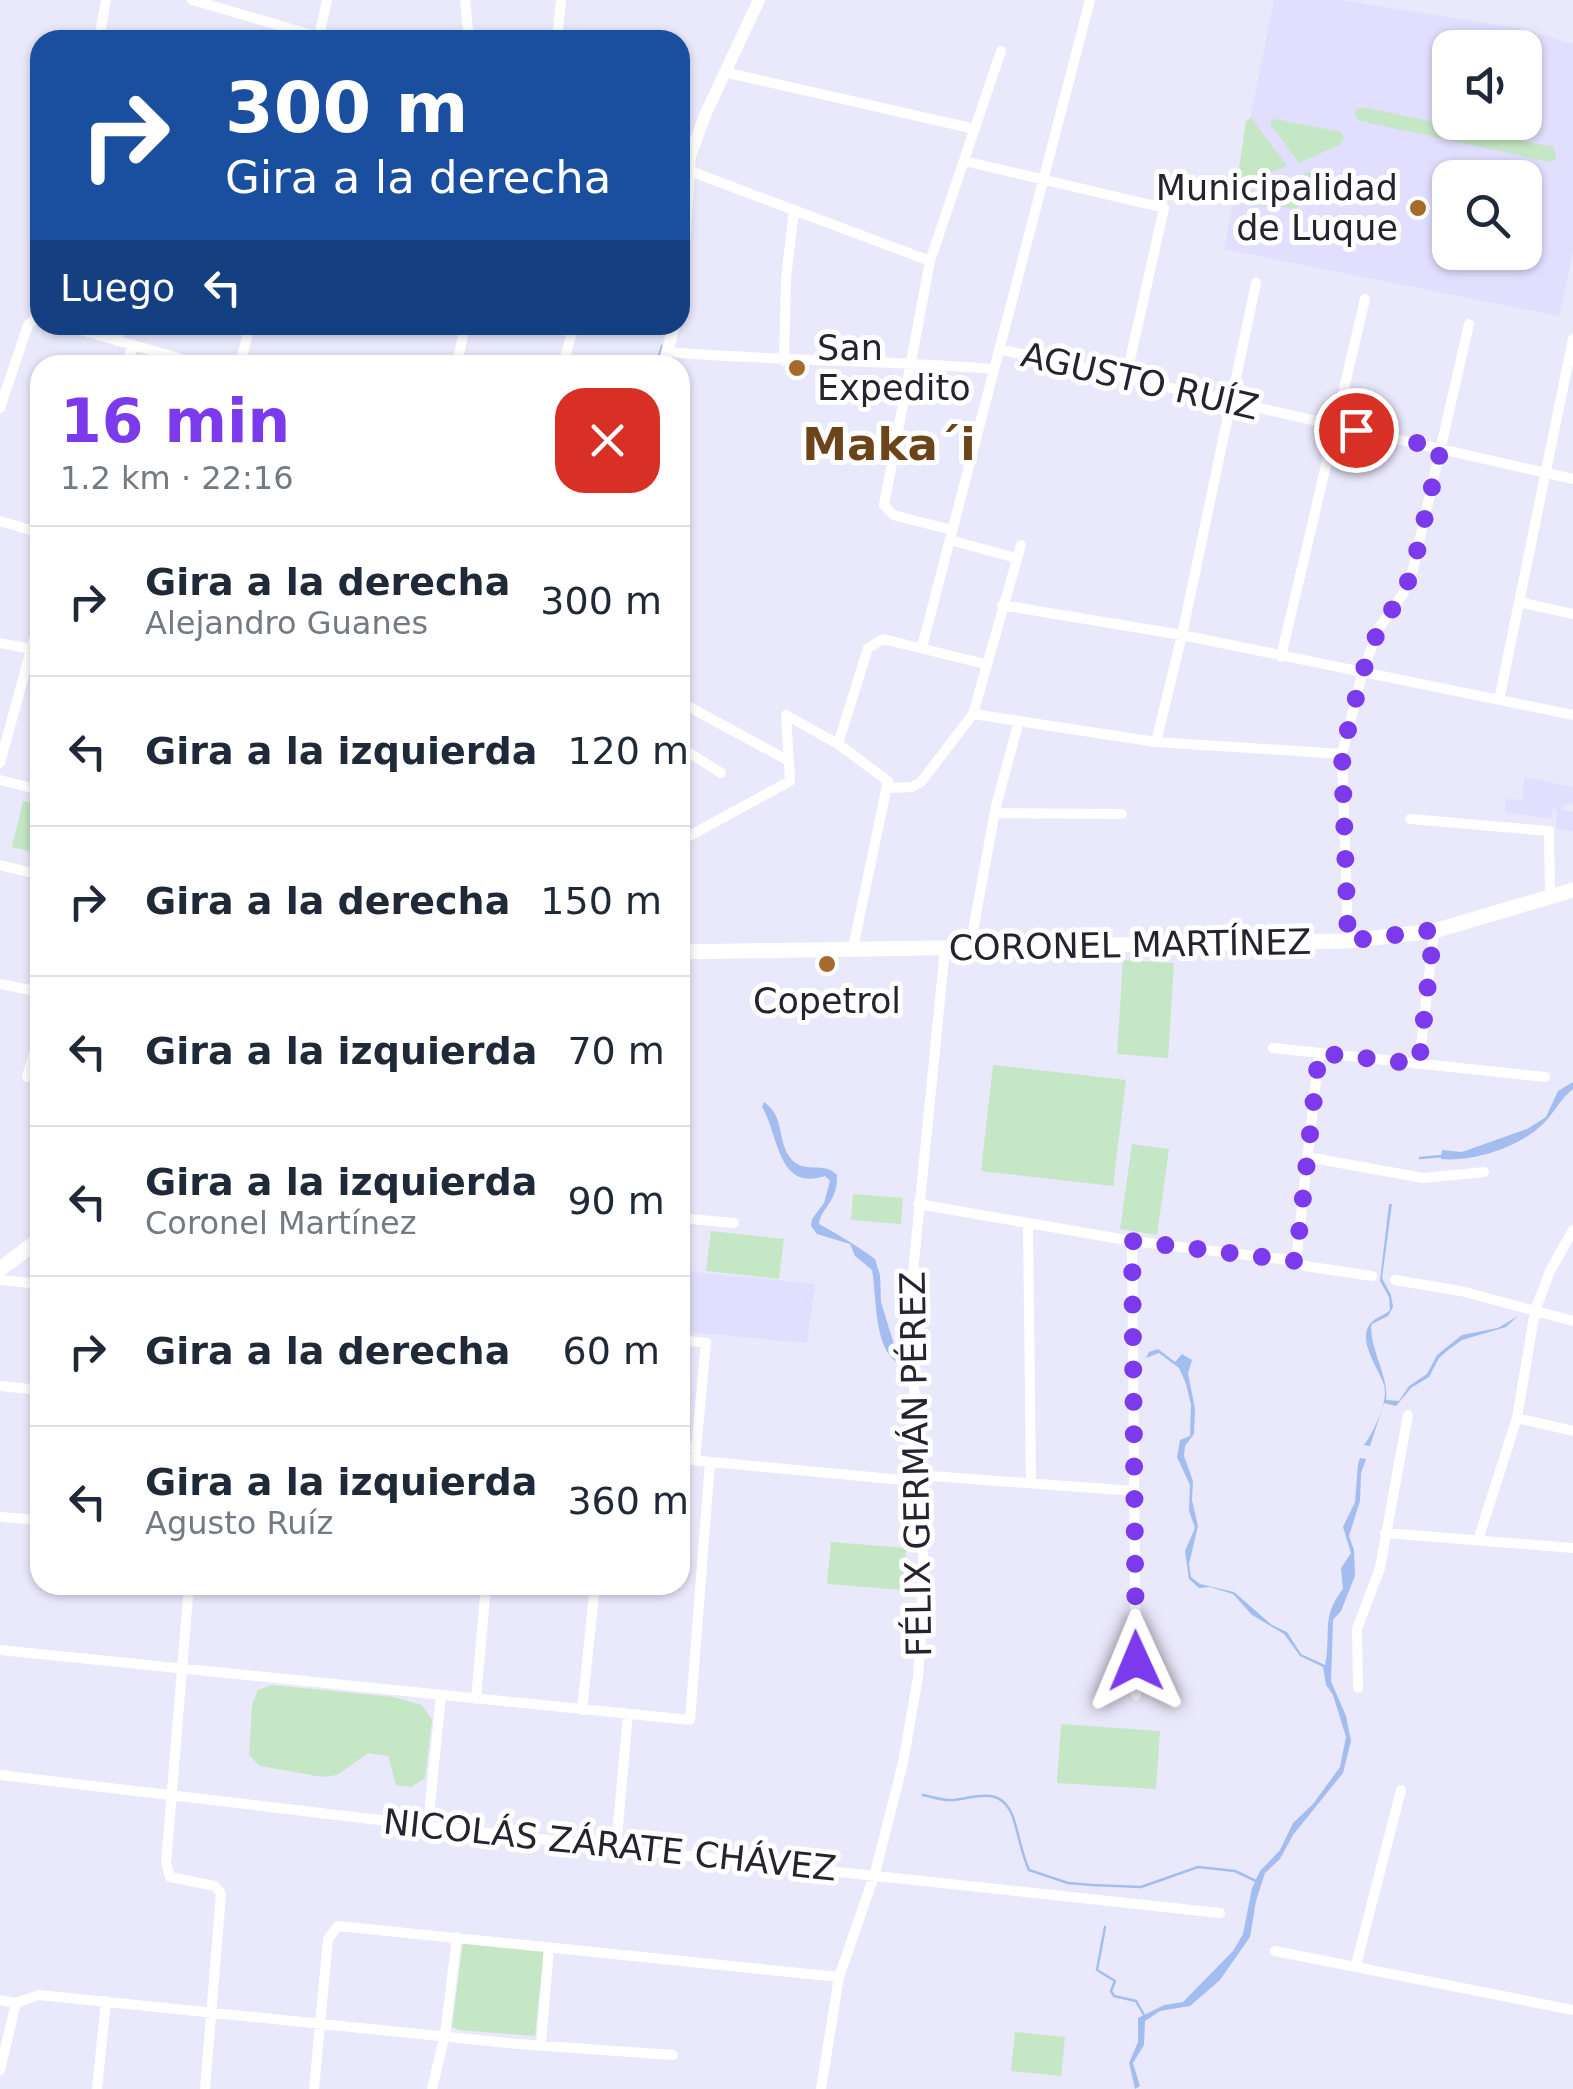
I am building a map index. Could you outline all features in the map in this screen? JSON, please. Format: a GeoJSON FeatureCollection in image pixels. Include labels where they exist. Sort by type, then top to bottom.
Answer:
{"type":"FeatureCollection","features":[{"type":"Feature","properties":{"kind":"main road","name":"CORONEL MARTÍNEZ"},"geometry":{"type":"LineString","coordinates":[[690,952],[1348,941],[1434,930],[1573,890]]}},
{"type":"Feature","properties":{"kind":"main road"},"geometry":{"type":"LineString","coordinates":[[0,1268],[30,1246]]}},
{"type":"Feature","properties":{"kind":"street"},"geometry":{"type":"LineString","coordinates":[[101,30],[106,0]]}},
{"type":"Feature","properties":{"kind":"street"},"geometry":{"type":"LineString","coordinates":[[192,0],[291,30]]}},
{"type":"Feature","properties":{"kind":"street"},"geometry":{"type":"LineString","coordinates":[[320,30],[328,0]]}},
{"type":"Feature","properties":{"kind":"street"},"geometry":{"type":"LineString","coordinates":[[465,0],[468,30]]}},
{"type":"Feature","properties":{"kind":"street"},"geometry":{"type":"LineString","coordinates":[[558,30],[561,0]]}},
{"type":"Feature","properties":{"kind":"street"},"geometry":{"type":"LineString","coordinates":[[690,163],[702,122],[759,0]]}},
{"type":"Feature","properties":{"kind":"street"},"geometry":{"type":"LineString","coordinates":[[922,647],[1090,0]]}},
{"type":"Feature","properties":{"kind":"street"},"geometry":{"type":"LineString","coordinates":[[1001,52],[930,260],[884,506],[892,516],[1016,558]]}},
{"type":"Feature","properties":{"kind":"street"},"geometry":{"type":"LineString","coordinates":[[724,72],[974,129]]}},
{"type":"Feature","properties":{"kind":"street"},"geometry":{"type":"LineString","coordinates":[[964,161],[1164,208],[1126,378]]}},
{"type":"Feature","properties":{"kind":"street"},"geometry":{"type":"LineString","coordinates":[[690,171],[930,260]]}},
{"type":"Feature","properties":{"kind":"street"},"geometry":{"type":"LineString","coordinates":[[784,361],[786,279],[794,210]]}},
{"type":"Feature","properties":{"kind":"street"},"geometry":{"type":"LineString","coordinates":[[1156,742],[1256,283]]}},
{"type":"Feature","properties":{"kind":"street"},"geometry":{"type":"LineString","coordinates":[[1282,657],[1366,299]]}},
{"type":"Feature","properties":{"kind":"street"},"geometry":{"type":"LineString","coordinates":[[0,408],[30,323]]}},
{"type":"Feature","properties":{"kind":"street"},"geometry":{"type":"LineString","coordinates":[[1348,941],[1342,754],[1362,674],[1379,628],[1403,594],[1413,569],[1469,324]]}},
{"type":"Feature","properties":{"kind":"street"},"geometry":{"type":"LineString","coordinates":[[94,335],[166,355]]}},
{"type":"Feature","properties":{"kind":"street"},"geometry":{"type":"LineString","coordinates":[[117,342],[118,335]]}},
{"type":"Feature","properties":{"kind":"street"},"geometry":{"type":"LineString","coordinates":[[1499,700],[1573,339]]}},
{"type":"Feature","properties":{"kind":"street"},"geometry":{"type":"LineString","coordinates":[[130,355],[133,346]]}},
{"type":"Feature","properties":{"kind":"street","name":"AGUSTO RUÍZ"},"geometry":{"type":"LineString","coordinates":[[999,349],[1573,479]]}},
{"type":"Feature","properties":{"kind":"street","name":"AGUSTO RUÍZ"},"geometry":{"type":"LineString","coordinates":[[690,359],[912,362],[994,369]]}},
{"type":"Feature","properties":{"kind":"street"},"geometry":{"type":"LineString","coordinates":[[0,521],[30,531]]}},
{"type":"Feature","properties":{"kind":"street"},"geometry":{"type":"LineString","coordinates":[[889,788],[912,787],[921,782],[972,714],[1021,546]]}},
{"type":"Feature","properties":{"kind":"street"},"geometry":{"type":"LineString","coordinates":[[1518,602],[1573,614]]}},
{"type":"Feature","properties":{"kind":"street"},"geometry":{"type":"LineString","coordinates":[[1002,605],[1182,635],[1573,715]]}},
{"type":"Feature","properties":{"kind":"street"},"geometry":{"type":"LineString","coordinates":[[838,744],[868,648],[883,639],[985,664]]}},
{"type":"Feature","properties":{"kind":"street"},"geometry":{"type":"LineString","coordinates":[[0,643],[30,649]]}},
{"type":"Feature","properties":{"kind":"street"},"geometry":{"type":"LineString","coordinates":[[0,762],[30,663]]}},
{"type":"Feature","properties":{"kind":"street"},"geometry":{"type":"LineString","coordinates":[[690,707],[789,761]]}},
{"type":"Feature","properties":{"kind":"street"},"geometry":{"type":"LineString","coordinates":[[972,714],[1156,742],[1342,754]]}},
{"type":"Feature","properties":{"kind":"street"},"geometry":{"type":"LineString","coordinates":[[690,835],[787,784],[791,777],[786,715],[838,744],[888,781],[889,788],[853,948]]}},
{"type":"Feature","properties":{"kind":"street"},"geometry":{"type":"LineString","coordinates":[[970,947],[994,812],[1019,721]]}},
{"type":"Feature","properties":{"kind":"street"},"geometry":{"type":"LineString","coordinates":[[690,753],[722,773]]}},
{"type":"Feature","properties":{"kind":"street"},"geometry":{"type":"LineString","coordinates":[[0,780],[30,788]]}},
{"type":"Feature","properties":{"kind":"street"},"geometry":{"type":"LineString","coordinates":[[994,812],[1122,814]]}},
{"type":"Feature","properties":{"kind":"street"},"geometry":{"type":"LineString","coordinates":[[1410,819],[1548,831],[1550,897]]}},
{"type":"Feature","properties":{"kind":"street"},"geometry":{"type":"LineString","coordinates":[[0,865],[30,872]]}},
{"type":"Feature","properties":{"kind":"street"},"geometry":{"type":"LineString","coordinates":[[1419,1064],[1434,930]]}},
{"type":"Feature","properties":{"kind":"street","name":"FÉLIX GERMÁN PÉREZ"},"geometry":{"type":"LineString","coordinates":[[821,2089],[840,1977],[875,1874],[918,1676],[924,1482],[910,1352],[918,1204],[945,949]]}},
{"type":"Feature","properties":{"kind":"street"},"geometry":{"type":"LineString","coordinates":[[0,984],[30,990]]}},
{"type":"Feature","properties":{"kind":"street"},"geometry":{"type":"LineString","coordinates":[[1273,1048],[1545,1078]]}},
{"type":"Feature","properties":{"kind":"street"},"geometry":{"type":"LineString","coordinates":[[1296,1261],[1319,1053]]}},
{"type":"Feature","properties":{"kind":"street"},"geometry":{"type":"LineString","coordinates":[[28,1077],[30,1070]]}},
{"type":"Feature","properties":{"kind":"street"},"geometry":{"type":"LineString","coordinates":[[1307,1157],[1422,1178],[1484,1172]]}},
{"type":"Feature","properties":{"kind":"street"},"geometry":{"type":"LineString","coordinates":[[918,1204],[1132,1241],[1296,1261],[1305,1266],[1372,1276]]}},
{"type":"Feature","properties":{"kind":"street"},"geometry":{"type":"LineString","coordinates":[[690,1219],[734,1222]]}},
{"type":"Feature","properties":{"kind":"street"},"geometry":{"type":"LineString","coordinates":[[1028,1224],[1032,1482]]}},
{"type":"Feature","properties":{"kind":"street"},"geometry":{"type":"LineString","coordinates":[[1478,1540],[1518,1418],[1535,1311],[1550,1271],[1573,1230]]}},
{"type":"Feature","properties":{"kind":"street"},"geometry":{"type":"LineString","coordinates":[[1132,1241],[1136,1695]]}},
{"type":"Feature","properties":{"kind":"street"},"geometry":{"type":"LineString","coordinates":[[0,1280],[30,1283]]}},
{"type":"Feature","properties":{"kind":"street"},"geometry":{"type":"LineString","coordinates":[[1395,1280],[1461,1292],[1573,1321]]}},
{"type":"Feature","properties":{"kind":"street"},"geometry":{"type":"LineString","coordinates":[[690,1341],[706,1343],[695,1460]]}},
{"type":"Feature","properties":{"kind":"street"},"geometry":{"type":"LineString","coordinates":[[0,1386],[30,1389]]}},
{"type":"Feature","properties":{"kind":"street"},"geometry":{"type":"LineString","coordinates":[[1358,1688],[1357,1629],[1377,1580],[1408,1415]]}},
{"type":"Feature","properties":{"kind":"street"},"geometry":{"type":"LineString","coordinates":[[1518,1418],[1573,1431]]}},
{"type":"Feature","properties":{"kind":"street"},"geometry":{"type":"LineString","coordinates":[[690,1447],[696,1447]]}},
{"type":"Feature","properties":{"kind":"street"},"geometry":{"type":"LineString","coordinates":[[690,1460],[924,1482],[930,1476],[1134,1491]]}},
{"type":"Feature","properties":{"kind":"street"},"geometry":{"type":"LineString","coordinates":[[0,1650],[690,1720],[710,1462]]}},
{"type":"Feature","properties":{"kind":"street"},"geometry":{"type":"LineString","coordinates":[[0,1517],[30,1519]]}},
{"type":"Feature","properties":{"kind":"street"},"geometry":{"type":"LineString","coordinates":[[1385,1532],[1573,1548]]}},
{"type":"Feature","properties":{"kind":"street"},"geometry":{"type":"LineString","coordinates":[[189,1595],[166,1872],[176,1880],[215,1886],[221,1894],[205,2089]]}},
{"type":"Feature","properties":{"kind":"street"},"geometry":{"type":"LineString","coordinates":[[476,1699],[485,1595]]}},
{"type":"Feature","properties":{"kind":"street"},"geometry":{"type":"LineString","coordinates":[[582,1710],[594,1595]]}},
{"type":"Feature","properties":{"kind":"street"},"geometry":{"type":"LineString","coordinates":[[428,1825],[441,1695]]}},
{"type":"Feature","properties":{"kind":"street"},"geometry":{"type":"LineString","coordinates":[[616,1848],[628,1714]]}},
{"type":"Feature","properties":{"kind":"street","name":"NICOLÁS ZÁRATE CHÁVEZ"},"geometry":{"type":"LineString","coordinates":[[0,1775],[1220,1914]]}},
{"type":"Feature","properties":{"kind":"street"},"geometry":{"type":"LineString","coordinates":[[1356,1965],[1401,1790]]}},
{"type":"Feature","properties":{"kind":"street"},"geometry":{"type":"LineString","coordinates":[[314,2089],[328,1939],[334,1928],[350,1926],[840,1977]]}},
{"type":"Feature","properties":{"kind":"street"},"geometry":{"type":"LineString","coordinates":[[432,2089],[445,2034],[457,1937]]}},
{"type":"Feature","properties":{"kind":"street"},"geometry":{"type":"LineString","coordinates":[[541,2043],[550,1947]]}},
{"type":"Feature","properties":{"kind":"street"},"geometry":{"type":"LineString","coordinates":[[1275,1950],[1573,2010]]}},
{"type":"Feature","properties":{"kind":"street"},"geometry":{"type":"LineString","coordinates":[[0,2000],[16,2003],[39,1996],[106,2001],[516,2044],[673,2055]]}},
{"type":"Feature","properties":{"kind":"street"},"geometry":{"type":"LineString","coordinates":[[97,2089],[106,2001]]}},
{"type":"Feature","properties":{"kind":"street"},"geometry":{"type":"LineString","coordinates":[[0,2070],[16,2003]]}},
{"type":"Feature","properties":{"kind":"shaded area"},"geometry":{"type":"Polygon","coordinates":[[[1274,0],[1340,0],[1525,30],[1432,30],[1432,140],[1542,140],[1542,35],[1573,44],[1573,252],[1559,316],[1224,249],[1274,0]]]}},
{"type":"Feature","properties":{"kind":"shaded area"},"geometry":{"type":"Polygon","coordinates":[[[1524,777],[1573,787],[1573,803],[1563,805],[1562,810],[1573,812],[1573,832],[1556,828],[1557,809],[1552,809],[1551,819],[1505,812],[1506,799],[1523,800],[1524,777]]]}},
{"type":"Feature","properties":{"kind":"shaded area"},"geometry":{"type":"Polygon","coordinates":[[[690,1272],[815,1284],[807,1343],[690,1332],[690,1272]]]}},
{"type":"Feature","properties":{"kind":"green space"},"geometry":{"type":"Polygon","coordinates":[[[1363,107],[1432,121],[1432,137],[1360,121],[1356,110],[1363,107]]]}},
{"type":"Feature","properties":{"kind":"green space"},"geometry":{"type":"Polygon","coordinates":[[[1251,118],[1287,166],[1239,185],[1246,121],[1251,118]]]}},
{"type":"Feature","properties":{"kind":"green space"},"geometry":{"type":"Polygon","coordinates":[[[1275,119],[1341,132],[1344,139],[1299,163],[1271,125],[1275,119]]]}},
{"type":"Feature","properties":{"kind":"green space"},"geometry":{"type":"Polygon","coordinates":[[[1448,140],[1521,140],[1554,147],[1556,159],[1541,160],[1448,140]]]}},
{"type":"Feature","properties":{"kind":"green space"},"geometry":{"type":"Polygon","coordinates":[[[1312,171],[1304,200],[1297,208],[1255,206],[1244,199],[1312,171]]]}},
{"type":"Feature","properties":{"kind":"green space"},"geometry":{"type":"Polygon","coordinates":[[[23,801],[30,803],[30,852],[12,847],[23,801]]]}},
{"type":"Feature","properties":{"kind":"green space"},"geometry":{"type":"Polygon","coordinates":[[[1123,960],[1174,963],[1168,1058],[1117,1054],[1123,960]]]}},
{"type":"Feature","properties":{"kind":"green space"},"geometry":{"type":"Polygon","coordinates":[[[993,1065],[1126,1080],[1113,1186],[981,1171],[993,1065]]]}},
{"type":"Feature","properties":{"kind":"green space"},"geometry":{"type":"Polygon","coordinates":[[[1132,1144],[1169,1149],[1157,1235],[1120,1229],[1132,1144]]]}},
{"type":"Feature","properties":{"kind":"green space"},"geometry":{"type":"Polygon","coordinates":[[[853,1194],[903,1198],[901,1224],[851,1220],[853,1194]]]}},
{"type":"Feature","properties":{"kind":"green space"},"geometry":{"type":"Polygon","coordinates":[[[711,1231],[784,1239],[779,1279],[706,1271],[711,1231]]]}},
{"type":"Feature","properties":{"kind":"green space"},"geometry":{"type":"Polygon","coordinates":[[[831,1542],[906,1548],[903,1590],[827,1584],[831,1542]]]}},
{"type":"Feature","properties":{"kind":"green space"},"geometry":{"type":"Polygon","coordinates":[[[272,1685],[393,1697],[422,1705],[432,1720],[425,1778],[411,1787],[396,1785],[388,1756],[368,1753],[337,1775],[322,1777],[260,1766],[249,1755],[252,1705],[258,1690],[272,1685]]]}},
{"type":"Feature","properties":{"kind":"green space"},"geometry":{"type":"Polygon","coordinates":[[[1061,1724],[1160,1731],[1156,1789],[1057,1783],[1061,1724]]]}},
{"type":"Feature","properties":{"kind":"green space"},"geometry":{"type":"Polygon","coordinates":[[[463,1943],[544,1951],[535,2036],[452,2027],[463,1943]]]}},
{"type":"Feature","properties":{"kind":"green space"},"geometry":{"type":"Polygon","coordinates":[[[1015,2032],[1065,2037],[1061,2076],[1011,2071],[1015,2032]]]}},
{"type":"Feature","properties":{"kind":"water"},"geometry":{"type":"Polygon","coordinates":[[[1573,1082],[1573,1089],[1547,1120],[1522,1140],[1481,1155],[1441,1159],[1442,1150],[1462,1152],[1527,1129],[1546,1117],[1558,1091],[1573,1082]]]}},
{"type":"Feature","properties":{"kind":"water"},"geometry":{"type":"Polygon","coordinates":[[[764,1102],[775,1115],[792,1160],[837,1175],[835,1192],[819,1224],[875,1259],[881,1302],[900,1364],[891,1357],[881,1335],[872,1270],[855,1256],[850,1244],[817,1234],[811,1226],[824,1203],[830,1181],[825,1176],[797,1176],[788,1168],[762,1107],[764,1102]]]}},
{"type":"Feature","properties":{"kind":"water"},"geometry":{"type":"Polygon","coordinates":[[[1389,1204],[1382,1278],[1393,1307],[1388,1316],[1371,1327],[1385,1383],[1386,1400],[1399,1401],[1409,1386],[1427,1374],[1437,1355],[1462,1335],[1498,1328],[1518,1316],[1506,1327],[1462,1340],[1439,1358],[1429,1377],[1411,1388],[1396,1406],[1384,1403],[1370,1446],[1364,1445],[1379,1416],[1385,1392],[1366,1338],[1370,1324],[1390,1310],[1389,1297],[1380,1281],[1389,1204]]]}},
{"type":"Feature","properties":{"kind":"water"},"geometry":{"type":"Polygon","coordinates":[[[1158,1349],[1175,1362],[1182,1354],[1192,1360],[1188,1373],[1195,1409],[1194,1434],[1185,1446],[1184,1456],[1193,1481],[1192,1500],[1198,1526],[1189,1564],[1191,1577],[1200,1584],[1234,1592],[1272,1625],[1287,1632],[1301,1654],[1325,1665],[1329,1617],[1343,1589],[1341,1568],[1351,1553],[1343,1527],[1355,1502],[1360,1458],[1366,1459],[1360,1501],[1349,1536],[1355,1576],[1341,1611],[1333,1620],[1331,1681],[1346,1716],[1351,1741],[1343,1773],[1293,1835],[1280,1859],[1265,1873],[1250,1937],[1220,1980],[1190,2006],[1160,2011],[1145,2021],[1144,2045],[1133,2063],[1140,2086],[1135,2089],[1129,2063],[1138,2042],[1138,2018],[1164,2005],[1183,2002],[1233,1951],[1243,1934],[1252,1888],[1260,1871],[1280,1850],[1293,1823],[1313,1804],[1340,1767],[1346,1737],[1323,1667],[1300,1656],[1284,1634],[1252,1615],[1233,1594],[1199,1588],[1189,1579],[1185,1551],[1195,1528],[1189,1511],[1190,1485],[1177,1457],[1180,1440],[1190,1436],[1191,1405],[1179,1368],[1159,1353],[1146,1358],[1158,1349]]]}},
{"type":"Feature","properties":{"kind":"waterway"},"geometry":{"type":"LineString","coordinates":[[659,355],[662,346]]}},
{"type":"Feature","properties":{"kind":"waterway"},"geometry":{"type":"LineString","coordinates":[[1420,1158],[1442,1156]]}},
{"type":"Feature","properties":{"kind":"waterway"},"geometry":{"type":"LineString","coordinates":[[923,1795],[950,1800],[988,1796],[1002,1801],[1013,1817],[1029,1870],[1068,1883],[1141,1887],[1198,1867],[1235,1871],[1256,1881]]}},
{"type":"Feature","properties":{"kind":"waterway"},"geometry":{"type":"LineString","coordinates":[[1105,1927],[1097,1970],[1115,1981],[1111,1991],[1114,1996],[1136,2001],[1144,2015]]}},
{"type":"Feature","properties":{"kind":"place","name":"Municipalidad de Luque"},"geometry":{"type":"Point","coordinates":[1418,208]}},
{"type":"Feature","properties":{"kind":"place","name":"San Expedito"},"geometry":{"type":"Point","coordinates":[797,368]}},
{"type":"Feature","properties":{"kind":"place","name":"Copetrol"},"geometry":{"type":"Point","coordinates":[827,964]}},
{"type":"Feature","properties":{"kind":"district","name":"Maka´i"},"geometry":{"type":"Point","coordinates":[889,444]}},
{"type":"Feature","properties":{"kind":"route"},"geometry":{"type":"LineString","coordinates":[[1136,1661],[1132,1241],[1296,1261],[1319,1053],[1419,1064],[1434,930],[1348,941],[1342,754],[1362,674],[1379,628],[1403,594],[1413,569],[1441,448],[1356,430]]}}]}
